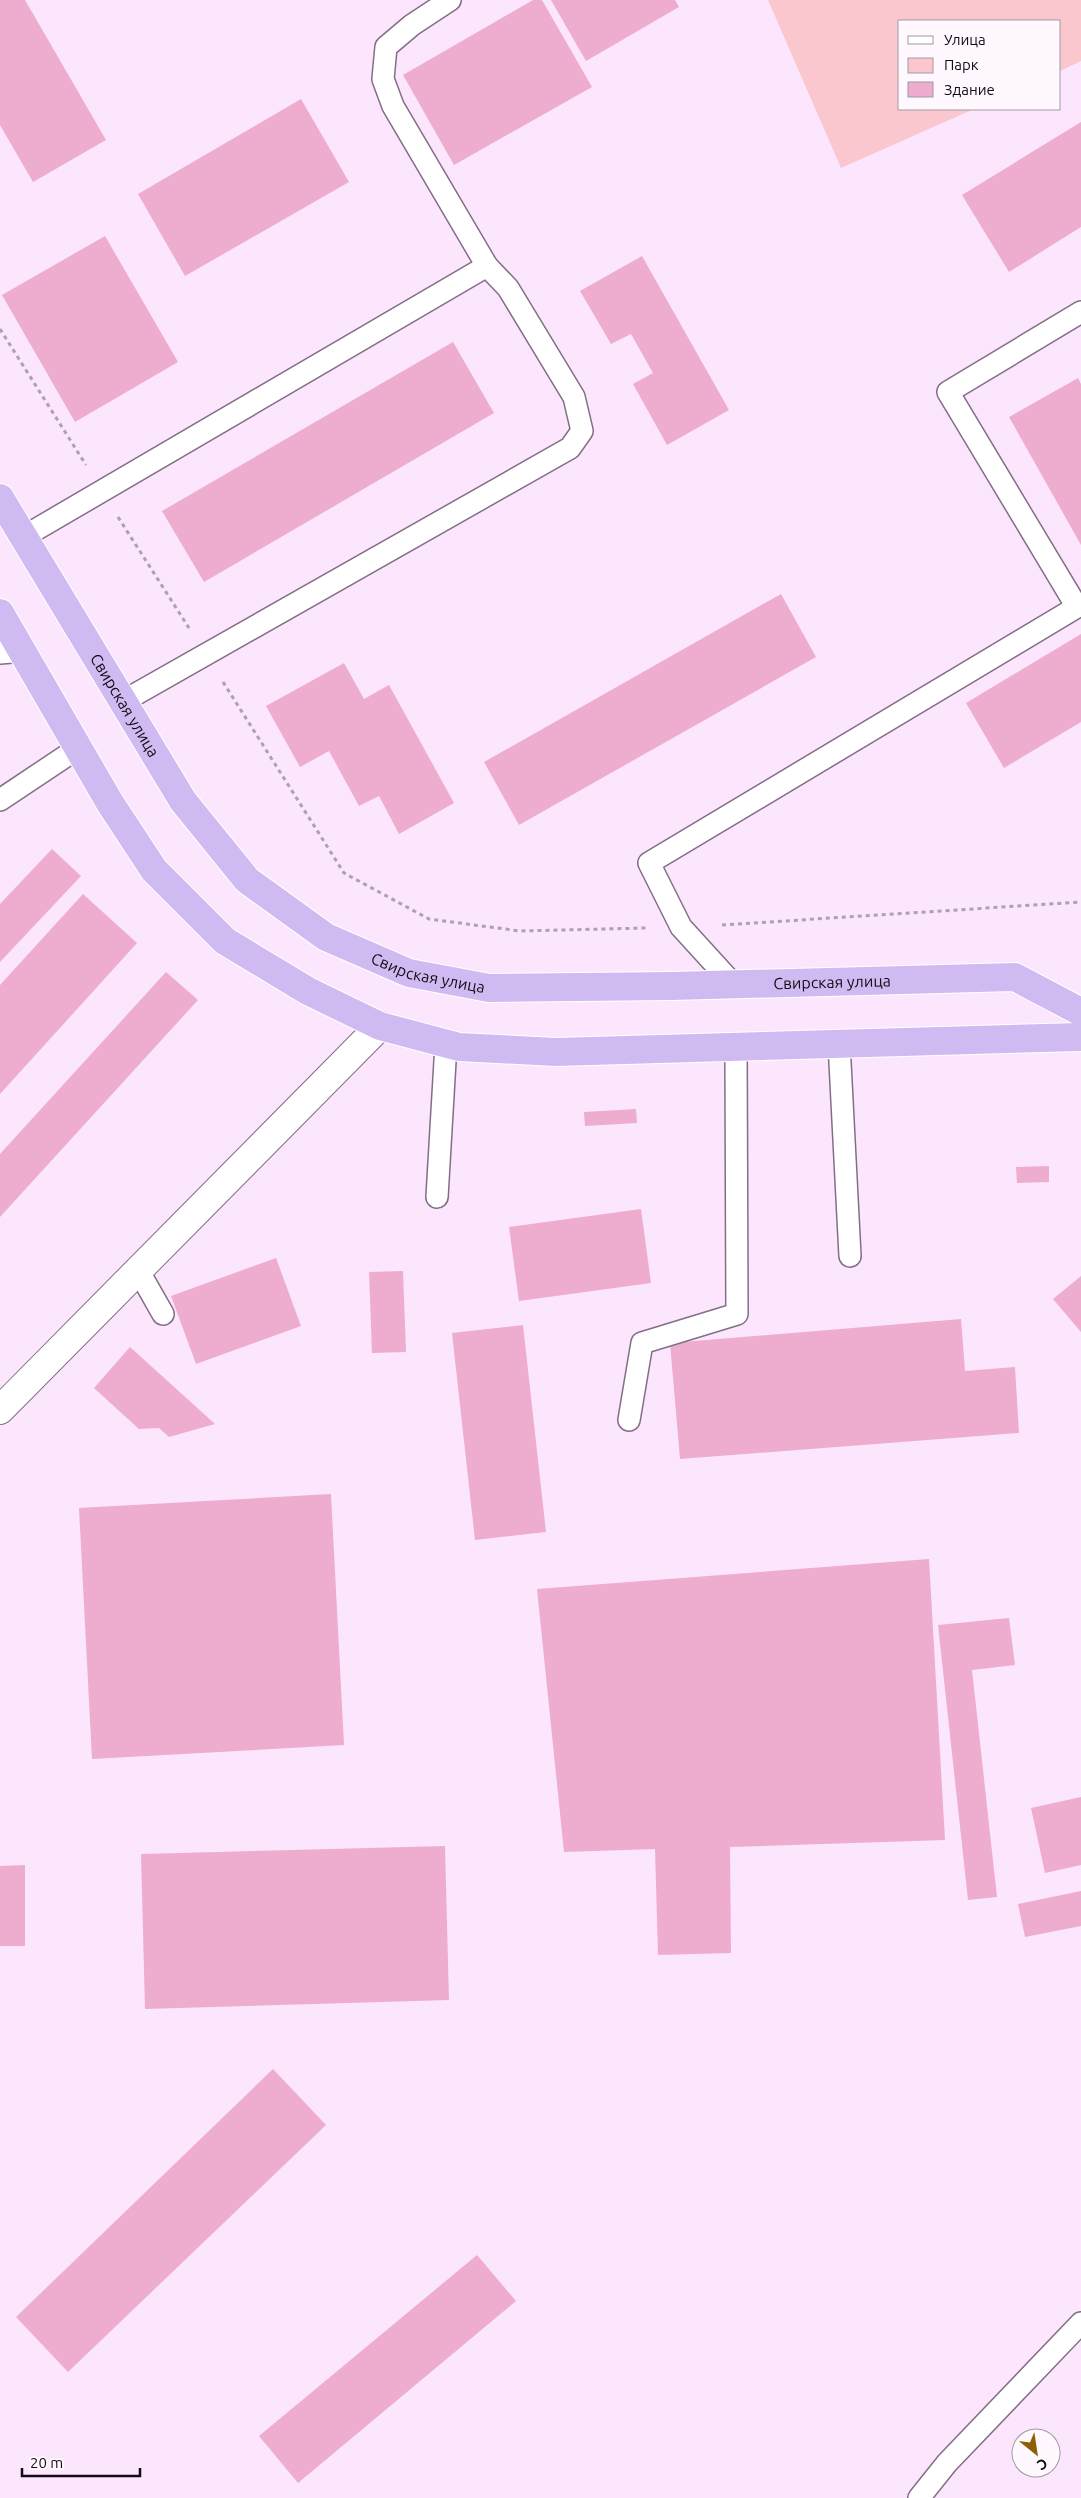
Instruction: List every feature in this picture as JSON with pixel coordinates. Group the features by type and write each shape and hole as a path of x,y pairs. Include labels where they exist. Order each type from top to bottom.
{"highway":[{"name":"Свирская улица","path":"0,498 25,536 122,702 183,801 247,880 326,937 409,973 489,988 1015,977 1081,1012"},
{"path":"0,613 12,652 78,748 110,803 154,870 225,941 308,991 380,1026 459,1047 556,1052 1081,1037"}],"street":[{"path":"0,1410 380,1026"}],"lane":[{"path":"122,702 570,448 582,431 574,397 508,288 487,266 401,122 383,79 386,47 412,25 450,0"},
{"path":"25,536 487,266"},
{"path":"733,984 681,928 649,863 1077,607 948,392 1081,312"},
{"path":"0,800 78,748"},
{"path":"839,1043 850,1256"},
{"path":"437,1197 446,1044"},
{"path":"629,1420 642,1342 737,1314 736,1046"},
{"path":"138,1270 163,1314"},
{"path":"919,2498 947,2463 1081,2323"}],"path":[{"path":"0,329 344,874 430,918 520,931 681,928 1081,902"}],"green space":[{"path":"768,0 1081,0 1081,61 1061,71 1061,20 898,20 898,110 972,110 841,168"}],"building":[{"path":"0,0 25,0 106,140 33,182 0,125"},
{"path":"533,0 542,0 592,87 454,165 403,75"},
{"path":"551,0 675,0 679,7 586,61"},
{"path":"301,99 349,182 185,276 138,194"},
{"path":"1081,122 1081,227 1009,272 962,195"},
{"path":"105,236 178,362 75,422 2,295"},
{"path":"642,256 729,410 667,445 633,384 653,373 631,334 611,344 580,291"},
{"path":"453,342 494,413 204,582 162,511"},
{"path":"1078,378 1081,384 1081,545 1009,417"},
{"path":"781,594 816,657 519,825 484,762"},
{"path":"1081,634 1081,722 1004,768 966,703"},
{"path":"344,663 364,699 389,685 454,803 399,834 379,796 359,806 329,751 300,767 266,706"},
{"path":"52,849 81,876 0,962 0,904"},
{"path":"83,894 137,943 0,1094 0,985"},
{"path":"166,972 198,1000 0,1217 0,1154"},
{"path":"636,1109 637,1123 585,1126 584,1112"},
{"path":"1049,1166 1049,1182 1017,1183 1016,1167"},
{"path":"641,1209 651,1283 519,1301 509,1227"},
{"path":"276,1258 301,1326 196,1364 171,1296"},
{"path":"403,1271 406,1352 372,1353 369,1272"},
{"path":"1081,1276 1081,1332 1053,1299"},
{"path":"961,1319 965,1371 1015,1367 1019,1433 680,1459 670,1343"},
{"path":"523,1325 546,1532 475,1540 452,1333"},
{"path":"130,1347 215,1424 169,1437 159,1428 139,1429 94,1388"},
{"path":"331,1494 344,1745 92,1759 79,1508"},
{"path":"929,1559 945,1840 730,1847 731,1953 658,1955 655,1849 564,1852 537,1589"},
{"path":"1009,1618 1015,1665 972,1670 997,1897 968,1900 938,1625"},
{"path":"1081,1797 1081,1865 1045,1873 1031,1808"},
{"path":"445,1846 449,2000 145,2009 141,1854"},
{"path":"25,1865 25,1946 0,1946 0,1866"},
{"path":"1081,1891 1081,1926 1025,1937 1018,1904"},
{"path":"273,2069 326,2125 68,2372 16,2317"},
{"path":"477,2255 516,2301 298,2483 259,2436"}]}
